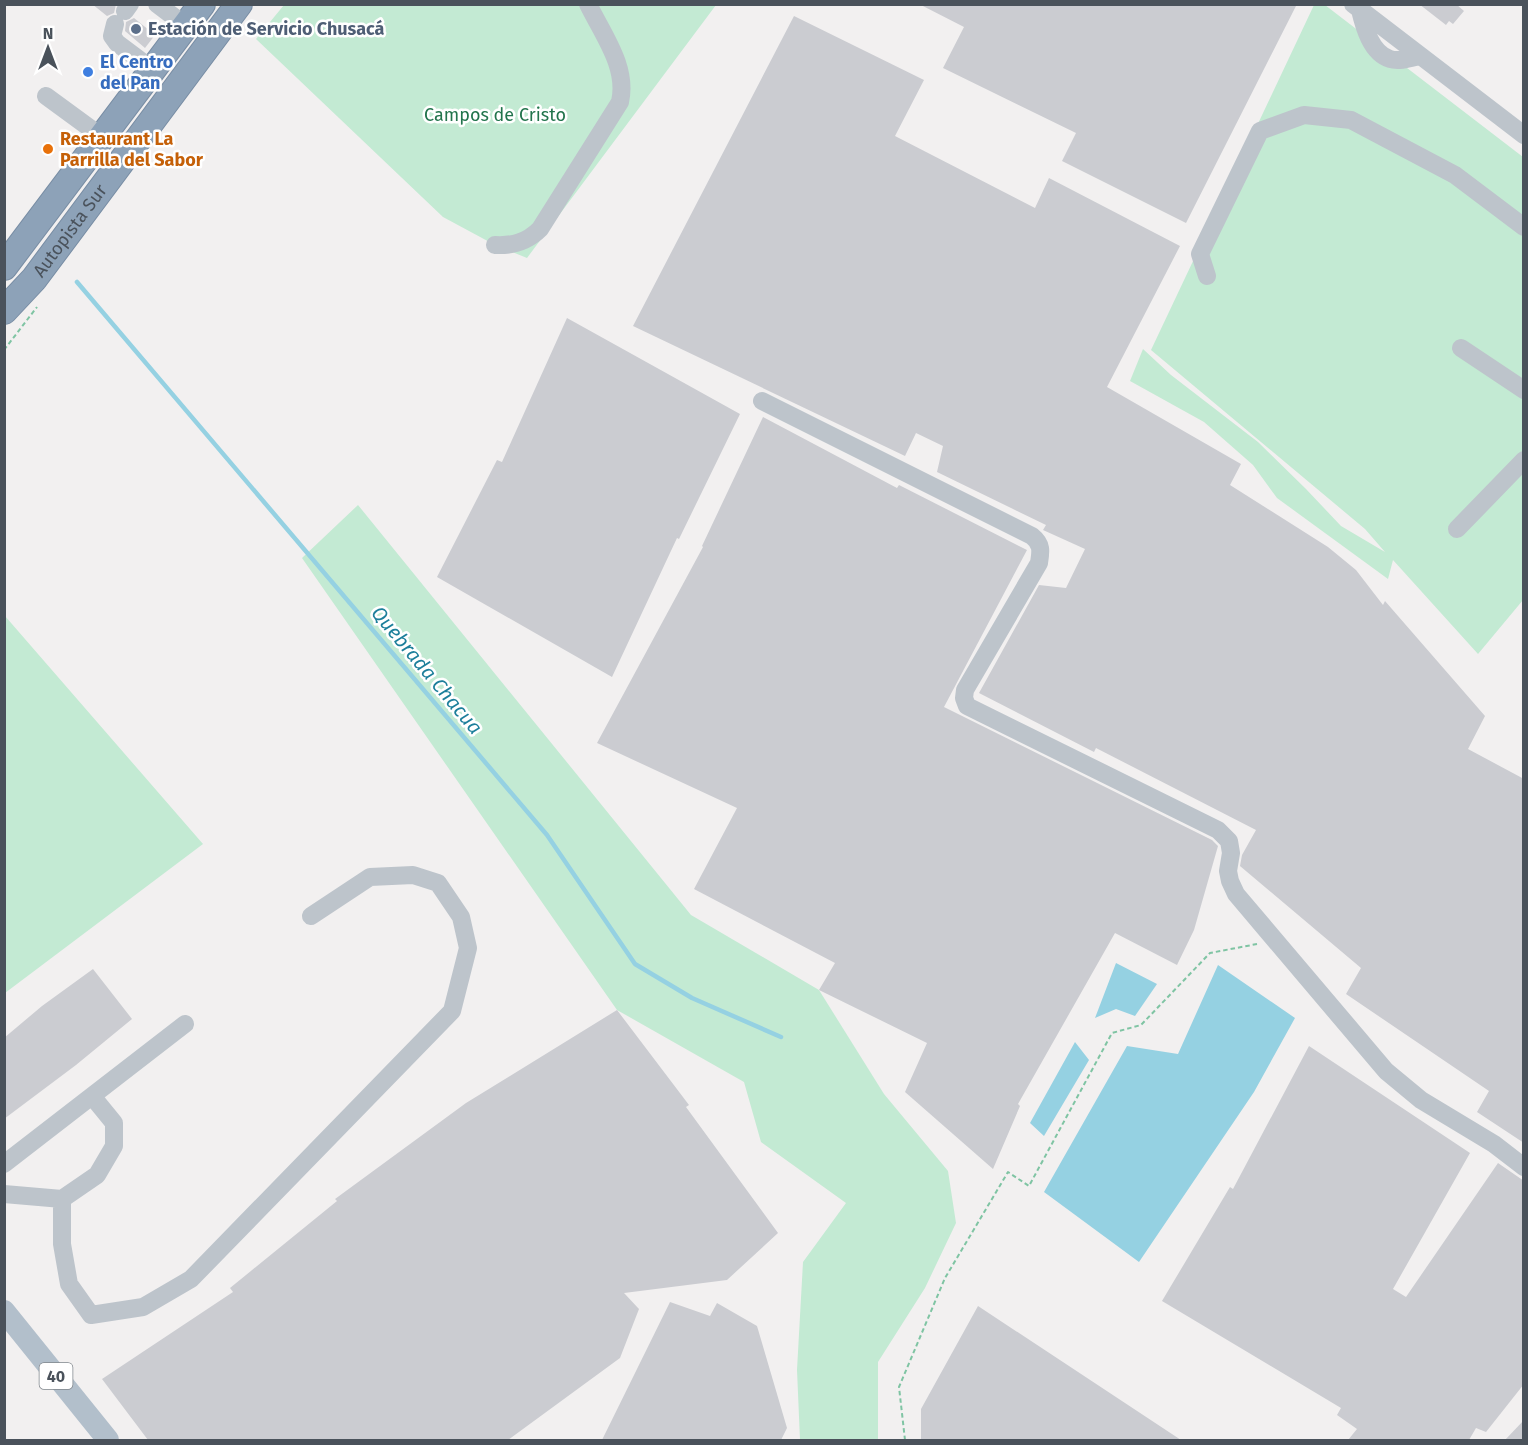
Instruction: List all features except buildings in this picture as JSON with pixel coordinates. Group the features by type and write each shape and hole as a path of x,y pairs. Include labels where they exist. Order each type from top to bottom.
{"highway":[{"name":"Autopista Sur","path":"4,267 202,4"},
{"name":"Autopista Sur","path":"4,311 34,279 239,4"},
{"path":"4,320 34,279"}],"main road":[{"name":"40","path":"4,1311 108,1440"}],"street":[{"path":"157,4 186,26"},
{"path":"495,244 505,245 524,241 540,229 620,102 622,85 618,65 588,4"},
{"path":"1357,7 1524,135"},
{"path":"123,13 112,36 117,43 153,70"},
{"path":"46,96 102,137"},
{"path":"1207,276 1200,254 1260,131 1304,116 1351,120 1455,175 1524,226"},
{"path":"1461,348 1524,390"},
{"path":"762,401 1040,542 1039,563 965,690 964,698 967,706 1218,830 1229,841 1231,853 1228,871 1236,894 1386,1071 1420,1100 1494,1144 1524,1167"},
{"path":"1457,529 1524,460"},
{"path":"62,1199 62,1244 69,1284 91,1315 143,1307 191,1279 452,1011 468,948 461,917 438,883 413,875 370,877 311,916"},
{"path":"4,1164 184,1024"},
{"path":"4,1194 62,1199 97,1175 114,1146 114,1123 92,1096"}],"path":[{"path":"905,1440 899,1387 945,1278 1008,1172 1029,1186 1112,1033 1141,1025 1210,953 1277,940"}],"green space":[{"name":"Campos de Cristo","path":"284,5 716,5 527,258 495,245 443,217 256,39"},
{"path":"1314,5 1325,5 1523,157 1523,600 1478,654 1393,560 1388,579 1277,498 1253,465 1204,422 1130,381 1143,349 1171,375 1258,442 1341,526 1385,552 1365,529 1151,350"},
{"path":"358,505 691,915 819,990 884,1094 948,1171 956,1223 925,1288 878,1362 878,1440 800,1440 797,1370 803,1262 846,1203 761,1142 744,1082 617,1010 302,558"},
{"path":"5,616 203,844 4,993"}],"water":[{"path":"1116,963 1157,984 1135,1016 1116,1009 1095,1018"},
{"path":"1218,965 1295,1018 1254,1092 1139,1262 1044,1192 1127,1046 1178,1054"},
{"path":"1075,1042 1089,1060 1044,1136 1030,1123"}],"waterway":[{"name":"Quebrada Chacua","path":"77,282 547,835 635,964 692,998 781,1037"}],"place":[{"name":"Estación de Servicio Chusacá","path":"136,29"},
{"name":"El Centro del Pan","path":"88,72"},
{"name":"Restaurant La Parrilla del Sabor","path":"48,149"}]}
